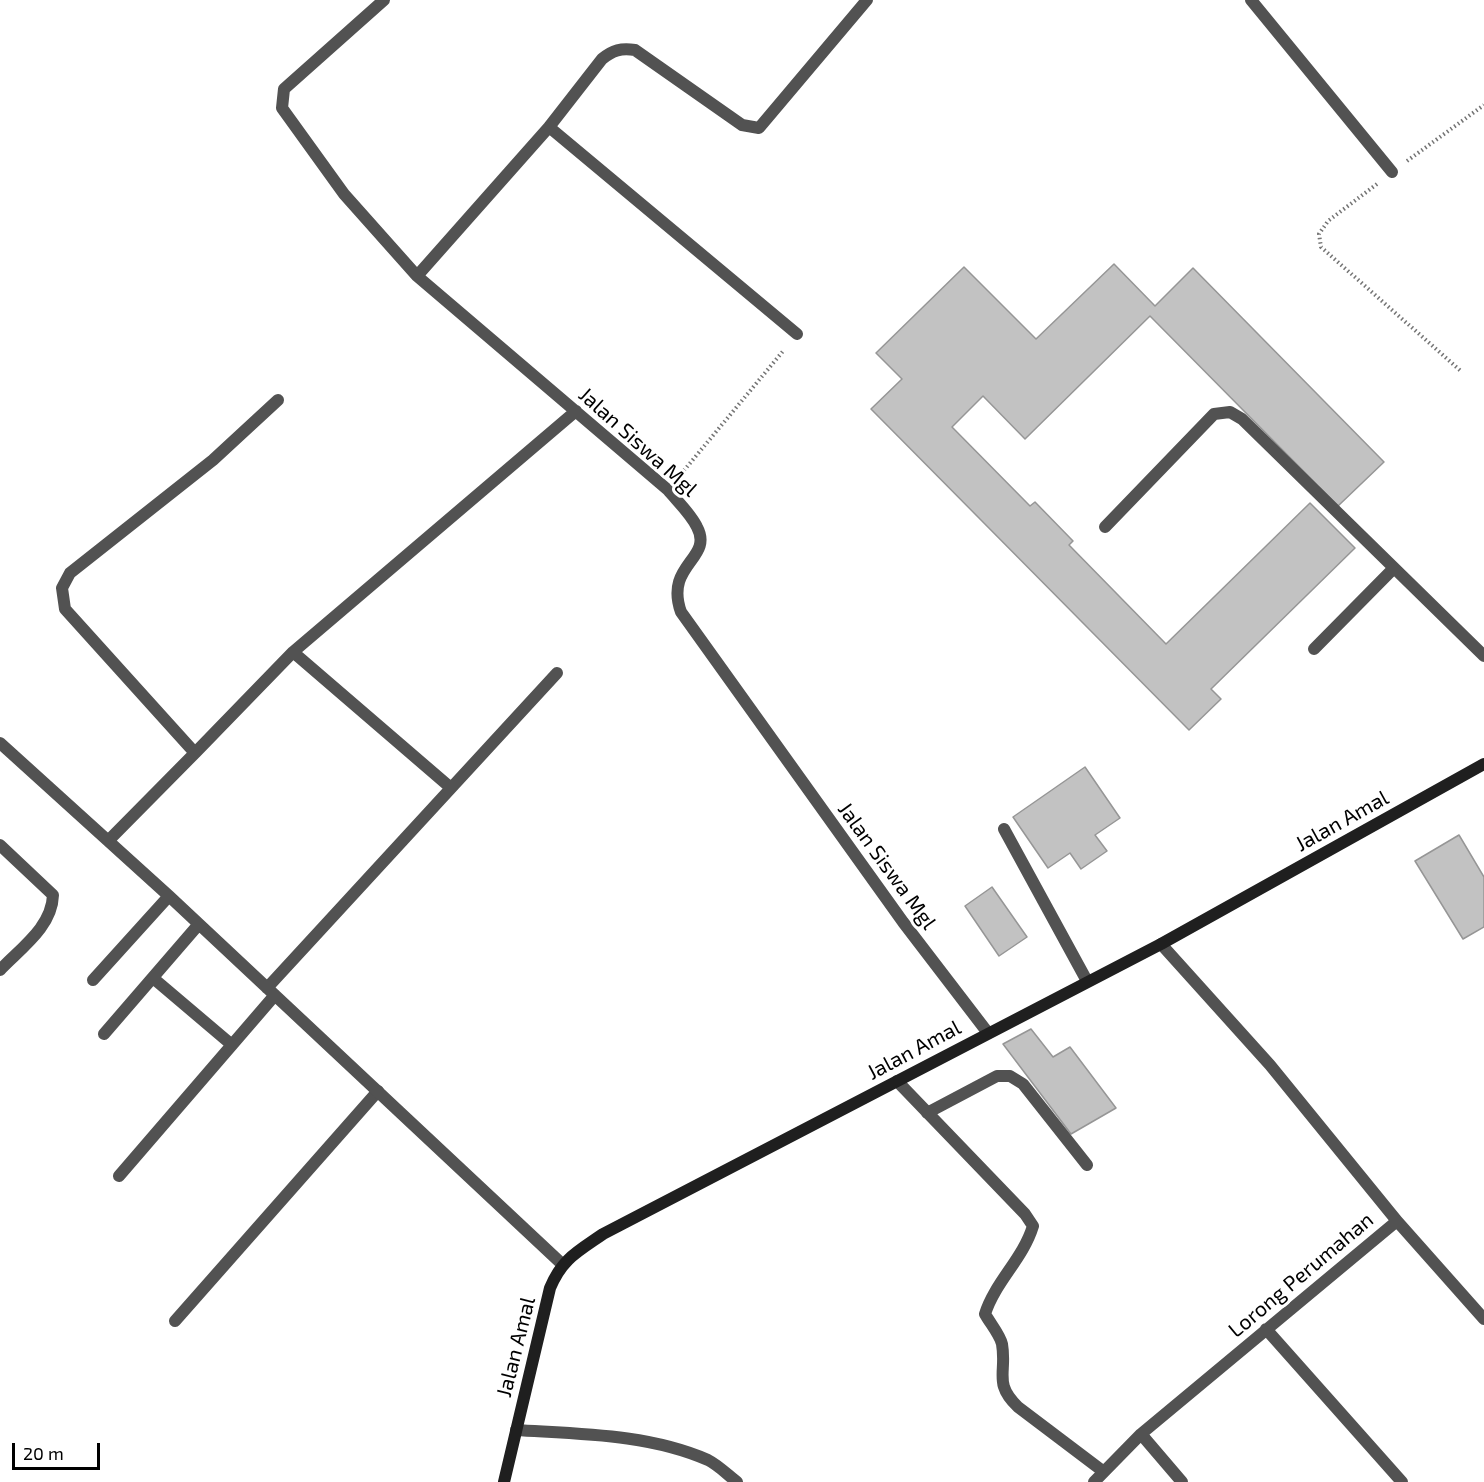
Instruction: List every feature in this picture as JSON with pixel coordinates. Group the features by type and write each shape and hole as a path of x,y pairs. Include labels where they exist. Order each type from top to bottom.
{"street":[{"name":"Jalan Siswa Mgl","path":"384,0 284,88 282,108 344,194 417,276 668,490 697,526 702,539 699,550 676,585 676,596 681,612 896,913 988,1033"},
{"path":"417,276 549,128 602,59 610,52 623,49 635,50 742,125 759,128 867,0"},
{"path":"1251,0 1392,172"},
{"path":"549,128 797,334"},
{"path":"195,753 65,609 62,588 70,573 213,460 278,400"},
{"path":"109,840 293,652 576,411"},
{"path":"1105,527 1214,414 1230,412 1242,419 1484,656"},
{"path":"1314,649 1394,568"},
{"path":"293,652 451,788"},
{"path":"119,1176 232,1045 271,992 451,788 557,674"},
{"path":"0,742 109,840 562,1264"},
{"name":"Jalan Amal","path":"504,1482 550,1288 562,1264 603,1234 1161,944 1484,764"},
{"path":"1004,829 1087,981"},
{"path":"0,845 53,895 53,908 48,920 0,970"},
{"path":"93,980 169,896"},
{"path":"104,1034 199,924"},
{"name":"Lorong Perumahan","path":"1094,1482 1142,1434 1397,1221 1270,1065 1161,944"},
{"path":"153,978 232,1045"},
{"path":"927,1113 997,1076 1010,1076 1023,1084 1087,1165"},
{"path":"897,1081 1025,1214 1033,1226 1029,1240 990,1298 985,1314 1001,1342 1001,1380 1006,1395 1104,1472"},
{"path":"175,1321 378,1091"},
{"path":"1397,1221 1484,1319"},
{"path":"1266,1329 1402,1482"},
{"path":"516,1430 614,1437 673,1448 710,1461 737,1482"},
{"path":"1142,1434 1182,1482"}],"path":[{"path":"1461,372 1322,247 1319,234 1328,221 1484,105"},
{"path":"668,490 797,334"}],"building":[{"path":"1114,264 1155,306 1193,268 1384,462 1338,506 1150,316 1025,439 983,396 952,427 1030,506 1035,502 1073,541 1069,545 1166,644 1310,503 1355,548 1211,689 1221,699 1189,730 871,409 902,379 876,353 964,267 1036,339"},
{"path":"1085,767 1120,818 1095,835 1107,851 1081,869 1070,853 1048,868 1013,817"},
{"path":"1459,835 1484,877 1484,927 1463,939 1415,861"},
{"path":"992,887 1027,937 999,956 965,906"},
{"path":"1031,1029 1053,1057 1070,1047 1116,1108 1071,1134 1003,1044"}]}
